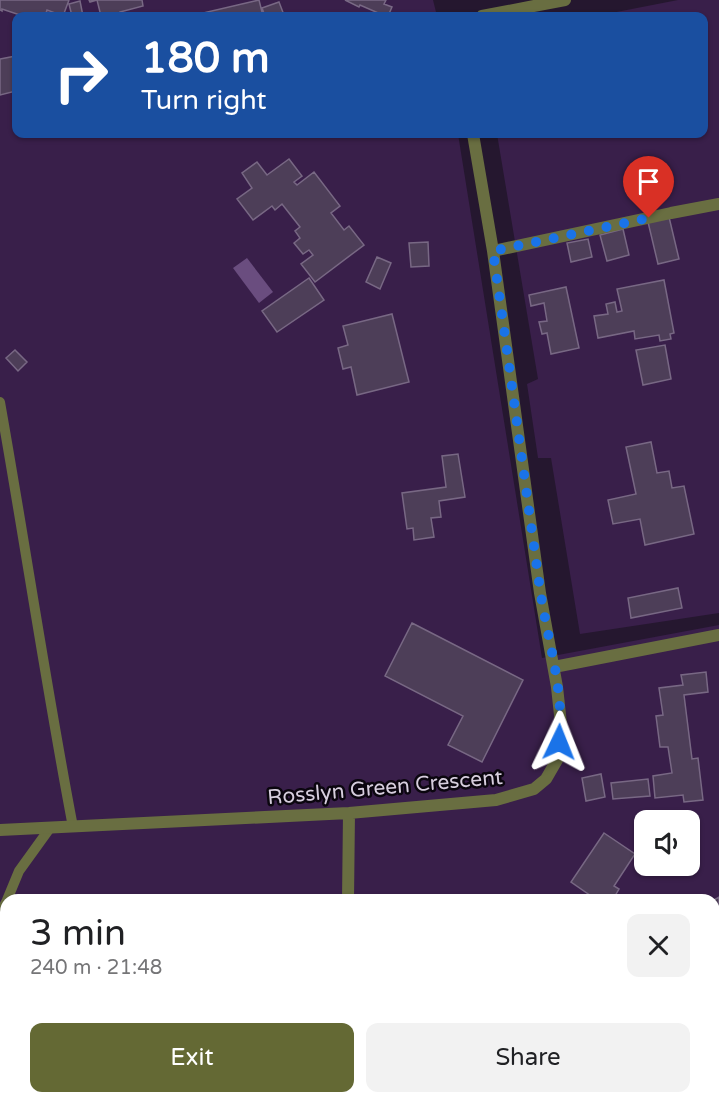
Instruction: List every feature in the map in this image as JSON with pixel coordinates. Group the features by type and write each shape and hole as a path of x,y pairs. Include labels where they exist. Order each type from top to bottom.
{"street":[{"path":"503,12 565,0"},
{"name":"Rosslyn Green Crescent","path":"0,830 348,813 496,800 534,789 546,779 556,760 561,724 554,666 540,593 493,251 474,138"},
{"path":"493,251 719,204"},
{"path":"554,666 719,635"},
{"path":"348,813 348,894"}],"lane":[{"path":"0,402 52,718 73,827"},
{"path":"9,894 19,871 50,828"}],"shaded area":[{"path":"0,0 433,0 436,12 12,12 12,138 459,138 542,658 719,625 719,894 0,894"},
{"path":"678,0 719,0 719,613 580,634 551,458 538,458 527,384 538,379 498,138 708,138 708,12 616,12"},
{"path":"247,258 273,292 259,303 233,268"}],"building":[{"path":"0,0 69,0 64,12 47,10 46,12 12,12 0,10"},
{"path":"97,0 142,0 143,6 120,12 100,12"},
{"path":"259,0 262,12 207,12"},
{"path":"345,0 386,0 384,4 392,7 390,12 376,12 360,5 359,7"},
{"path":"80,1 82,12 71,12 69,4"},
{"path":"279,2 283,12 264,12 262,8"},
{"path":"12,57 12,92 0,95 0,59"},
{"path":"289,159 302,176 294,182 297,185 314,172 340,206 331,213 344,230 349,226 364,245 315,282 301,264 313,255 309,250 303,254 294,243 300,238 295,231 300,227 282,204 275,210 272,206 253,220 237,199 252,188 242,173 257,162 267,175"},
{"path":"669,217 679,259 658,264 648,222"},
{"path":"623,229 629,255 607,261 600,235"},
{"path":"588,239 592,257 571,262 567,243"},
{"path":"428,242 429,266 411,267 409,243"},
{"path":"377,257 391,263 380,289 366,282"},
{"path":"309,278 324,300 277,332 262,311"},
{"path":"664,280 674,333 670,334 671,339 660,341 659,335 635,339 634,331 598,338 594,316 608,314 606,304 615,302 617,312 622,311 617,289"},
{"path":"566,287 579,348 551,354 547,333 542,334 539,322 547,321 544,303 531,306 529,295"},
{"path":"392,314 409,382 357,395 351,367 343,369 338,348 348,345 343,326"},
{"path":"665,345 671,379 643,385 636,350"},
{"path":"15,350 27,362 18,371 6,358"},
{"path":"651,442 657,473 669,471 672,488 684,486 694,534 645,545 640,519 613,524 608,500 636,494 626,447"},
{"path":"458,454 465,497 439,501 441,517 431,518 434,537 414,540 413,528 407,529 402,493 446,487 442,456"},
{"path":"678,588 682,608 631,618 628,598"},
{"path":"412,623 523,680 482,762 448,745 463,716 385,676"},
{"path":"706,672 708,692 684,695 692,759 698,758 703,800 684,802 683,795 655,798 653,776 672,773 668,747 660,747 656,716 663,715 659,688 683,685 681,675"},
{"path":"601,774 605,797 586,801 582,778"},
{"path":"648,779 650,796 613,799 611,783"},
{"path":"604,833 634,856 614,886 619,889 616,894 588,894 571,882"}],"route":[{"path":"559,742 561,724 554,666 540,593 493,251 649,218"}]}
